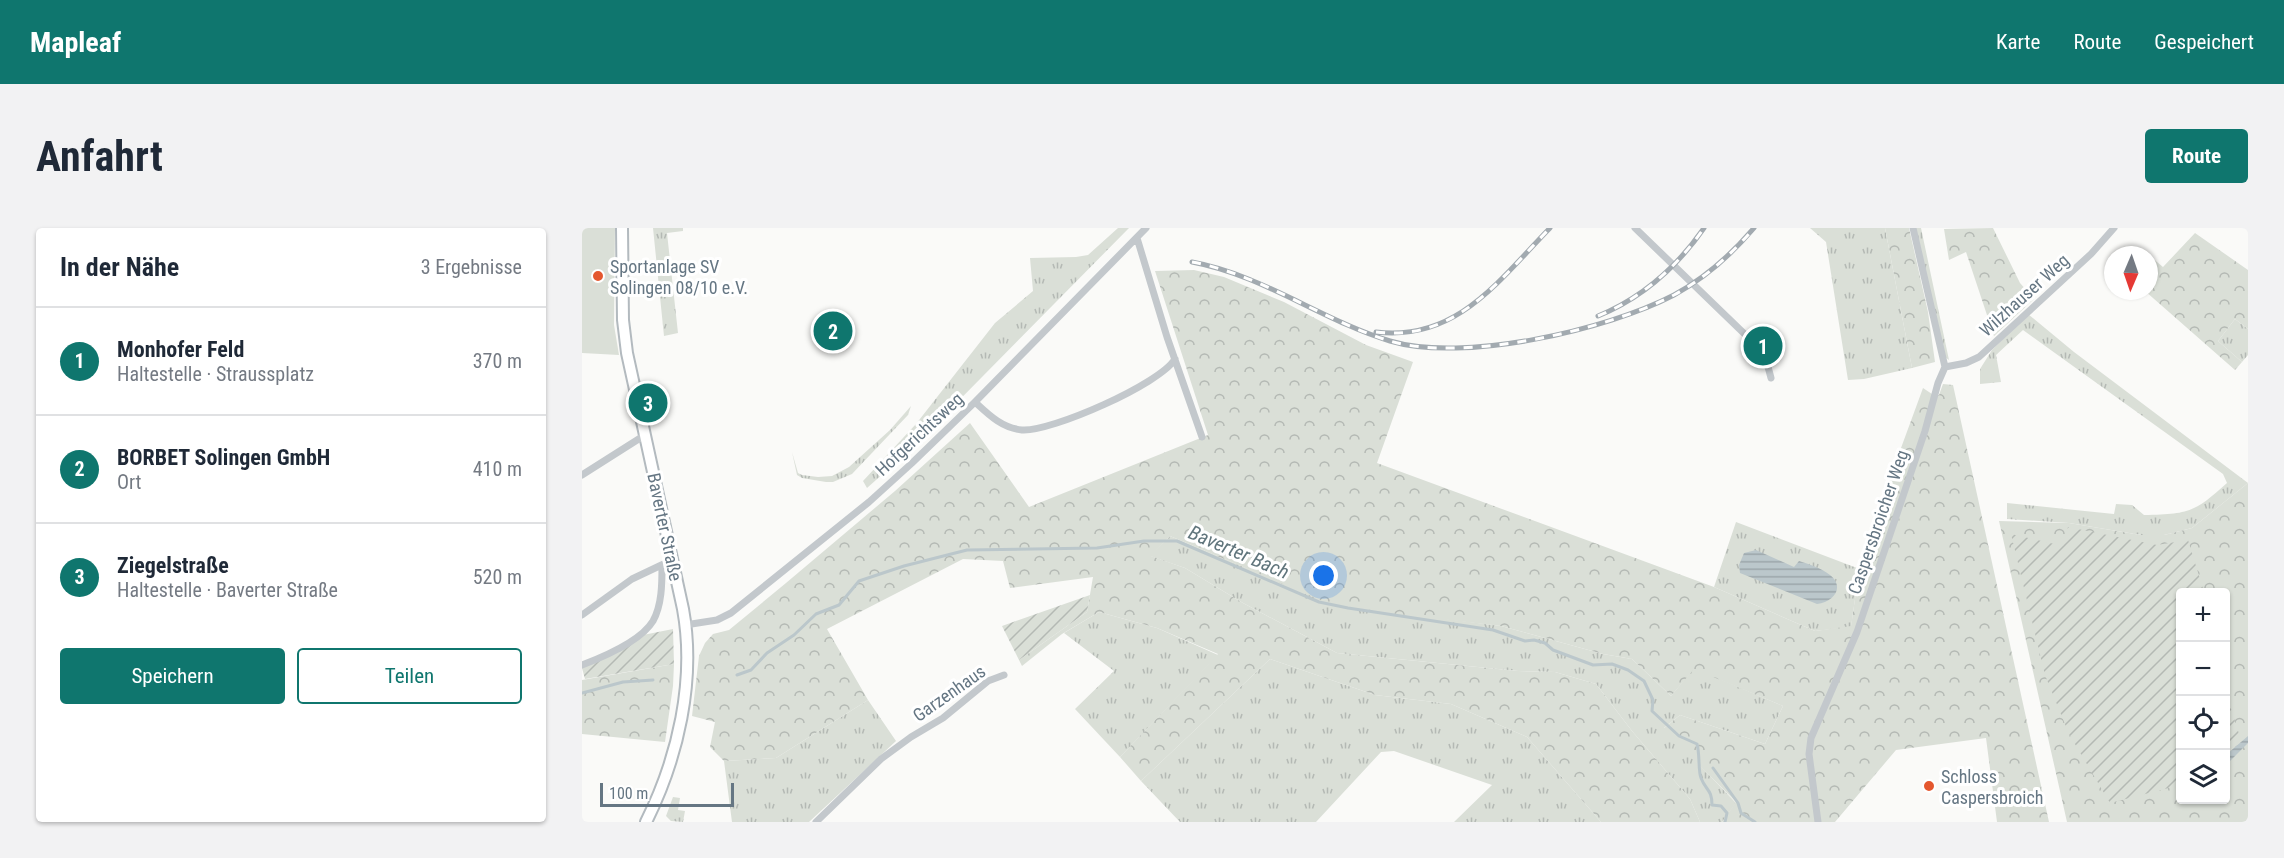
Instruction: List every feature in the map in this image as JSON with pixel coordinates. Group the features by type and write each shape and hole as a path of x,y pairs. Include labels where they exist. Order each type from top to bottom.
{"main road":[{"name":"Baverter Straße","path":"622,228 623,329 685,625 685,686 680,727 668,771 646,822"}],"street":[{"name":"Hofgerichtsweg","path":"685,625 717,620 737,609 869,502 975,402 1146,228"},
{"path":"1635,228 1757,346 1767,363 1771,378"},
{"path":"1913,228 1945,368"},
{"name":"Wilzhauser Weg","path":"1945,368 1979,357 2091,254 2114,228"},
{"path":"1137,238 1202,437"},
{"path":"975,402 1004,425 1021,430 1036,429 1071,418 1114,399 1162,372 1175,359"},
{"name":"Caspersbroicher Weg","path":"1818,822 1809,754 1811,738 1857,632 1925,431 1938,383 1945,368"},
{"path":"582,475 645,435"},
{"path":"582,615 632,579 672,560"},
{"path":"582,664 617,650 650,624 659,601 662,566"},
{"name":"Garzenhaus","path":"816,822 870,768 911,737 943,718 988,681 1004,675"}],"green space":[{"name":"Sportanlage SV Solingen 08/10 e.V.","path":"582,228 615,228 614,325 619,355 582,353"},
{"path":"653,228 683,228 683,231 667,233 678,333 664,336"},
{"path":"1118,228 1129,228 912,448 867,488 863,481 916,424 995,323 1033,291 1030,258 1088,255"},
{"path":"1810,228 1885,228 1912,368 1864,379 1848,380 1826,242"},
{"path":"1885,228 1909,228 1928,312 1935,362 1912,368"},
{"path":"1916,228 1921,228 1949,360 1945,357"},
{"path":"1993,228 2020,283 2034,299 1994,336 1966,252 1949,260 1944,229"},
{"path":"2195,233 2248,270 2248,329 2235,319 2218,341 2242,362 2235,370 2155,300 2158,300 2158,263 2163,267"},
{"path":"1194,270 1224,277 1284,302 1366,345 1413,362 1377,463 1714,587 1815,631 1851,626 1857,568 1923,388 1932,394 1939,395 1943,384 1953,385 2049,822 1997,822 1986,738 1896,750 1835,822 1722,822 1736,802 1663,729 1680,715 1765,744 1783,706 1694,669 1671,696 1632,659 1603,654 1501,626 1337,607 1170,536 1151,556 1185,568 1243,603 1337,653 1518,671 1555,672 1596,684 1632,731 1690,799 1700,822 1601,822 1527,737 1451,704 1375,695 1270,659 1141,781 1120,757 1218,654 1157,628 1099,612 1062,634 1022,666 1019,660 1087,612 1093,577 1010,588 1003,561 963,559 827,629 868,700 776,758 724,761 710,747 715,722 692,716 699,656 705,643 713,634 729,630 786,583 895,491 970,423 1029,507 1208,435 1155,271"},
{"path":"2028,314 2074,352 2248,483 2192,528 2164,535 2141,535 2069,523 2007,519 2007,503 2114,514 2116,504 2132,505 2144,515 2171,514 2198,506 2227,483 2223,474 2023,330 1996,355 2001,382 1980,384 1980,369 1992,350"},
{"path":"2235,319 2248,329 2248,355 2242,362 2218,341"},
{"path":"911,406 908,415 852,474 833,482 802,478 797,475 792,452 798,473 818,477 832,476 849,467 890,430"},
{"path":"2248,483 2248,822 2067,822 1999,521 2069,523 2141,535 2164,535 2192,528"},
{"path":"1736,522 1857,568 1851,627 1815,631 1714,587"},
{"path":"2068,527 2157,545 2188,540 2203,588 2176,588 2176,786 2110,803 2069,734 2045,675 2011,534 2063,546"},
{"path":"1170,536 1251,570 1431,617 1501,626 1603,654 1632,659 1671,696 1694,668 1783,706 1765,744 1680,715 1664,728 1736,803 1722,822 1700,822 1690,799 1632,731 1596,684 1555,672 1518,671 1337,653 1243,603 1185,568 1150,556"},
{"path":"1090,595 1087,612 1019,660 1002,626"},
{"path":"1099,612 1157,628 1218,655 1120,757 1075,709 1114,671 1064,633"},
{"path":"673,629 674,664 585,679 582,668 643,635"},
{"path":"1270,659 1375,695 1451,704 1527,737 1601,822 1454,822 1492,785 1394,751 1381,752 1316,822 1180,822 1141,781"},
{"path":"674,664 665,742 582,734 582,680"},
{"path":"868,700 896,741 809,822 732,822 724,761 776,758"},
{"path":"2230,706 2240,737 2230,750"},
{"path":"673,797 680,798 678,810 685,811 683,822 671,821 666,816"}],"shaded area":[{"path":"1756,550 1794,567 1799,561 1823,570 1837,584 1836,593 1823,603 1817,604 1740,573 1739,565 1744,553"},
{"path":"2248,736 2248,743 2230,761 2230,751"}],"waterway":[{"name":"Baverter Bach","path":"737,675 751,670 767,653 794,635 816,614 839,605 859,581 904,566 967,550 1097,548 1144,541 1177,541 1319,602 1493,630 1525,641 1534,640 1545,643 1553,650 1593,665 1612,664 1628,670 1644,681 1653,700 1652,711 1679,736 1697,744 1701,778 1710,793 1712,805 1721,806 1727,813 1725,822"},
{"name":"Baverter Bach","path":"582,693 623,682 653,680"},
{"path":"1713,768 1738,803 1741,813 1755,822"}],"railway":[{"path":"1376,332 1405,332 1430,327 1453,317 1475,303 1494,286 1550,228"},
{"path":"1598,316 1644,291 1682,256 1704,228"},
{"path":"1192,262 1243,277 1340,322 1390,341 1420,347 1456,348 1494,345 1574,331 1646,308 1674,295 1707,273 1727,257 1754,228"}],"place":[{"name":"Sportanlage SV Solingen 08/10 e.V.","path":"598,276"},
{"name":"BORBET Solingen GmbH","path":"833,331"},
{"name":"Monhofer Feld","path":"1763,346"},
{"name":"Ziegelstraße","path":"648,403"},
{"name":"Schloss Caspersbroich","path":"1929,786"}]}
